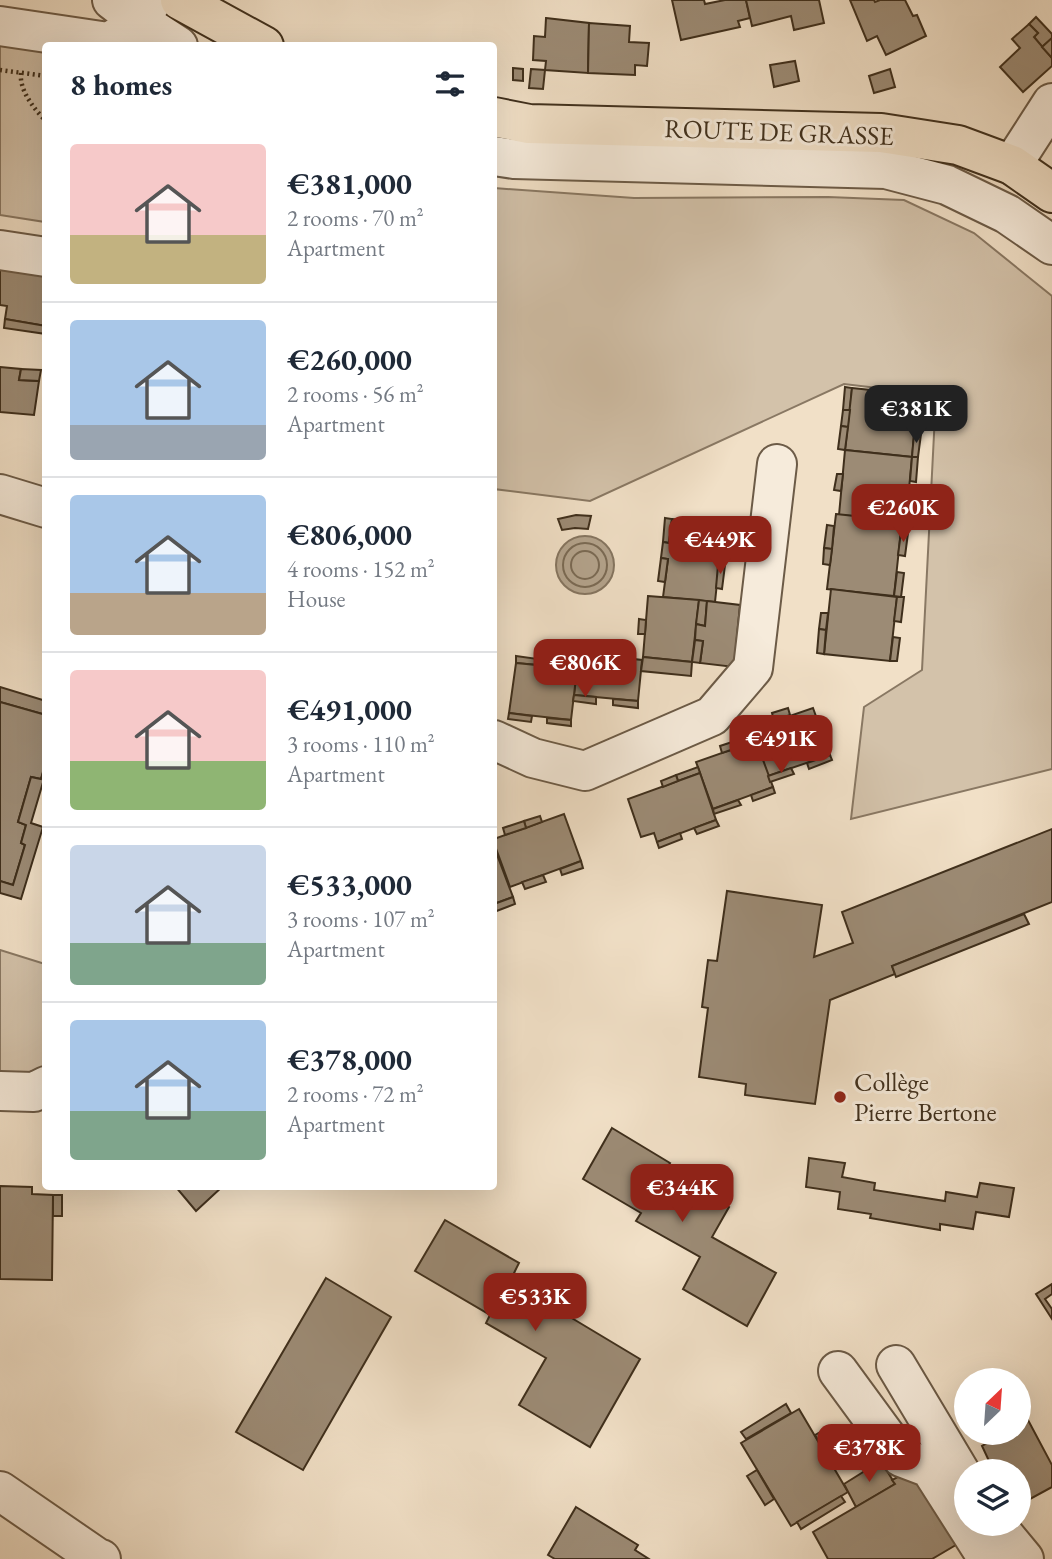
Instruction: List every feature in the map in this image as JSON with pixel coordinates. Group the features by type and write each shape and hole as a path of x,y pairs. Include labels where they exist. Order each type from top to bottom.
{"main road":[{"path":"180,0 257,42"},
{"name":"ROUTE DE GRASSE","path":"497,118 528,124 881,133 958,145 1012,165 1050,188"}],"street":[{"path":"17,0 55,35"},
{"path":"0,26 108,42 119,37 134,7 173,42"},
{"path":"1012,165 1052,103"},
{"path":"497,156 887,169 947,185 1007,214 1052,245"},
{"path":"0,250 42,256"},
{"path":"497,741 533,758 584,771 712,716 753,668 777,464"},
{"path":"0,494 42,507"},
{"path":"0,1091 34,1092 42,1088"},
{"path":"896,1365 954,1462"},
{"path":"838,1371 901,1457 930,1468 988,1559"},
{"path":"0,1491 101,1559"},
{"path":"1005,1536 1024,1559"}],"path":[{"path":"0,70 42,76"},
{"path":"21,73 20,82 42,117"}],"shaded area":[{"path":"0,34 42,45 42,222 0,215"},
{"path":"497,188 634,198 828,197 904,200 974,233 1052,296 1052,769 851,819 864,707 922,670 936,395 844,384 590,501 497,489"},
{"path":"0,950 42,963 42,1073 0,1079"}],"water":[{"path":"579,536 591,536 606,544 614,559 614,571 606,586 591,594 579,594 564,586 556,571 556,559 564,544"}],"building":[{"path":"672,0 704,0 705,4 746,0 750,18 738,21 740,27 681,40"},
{"path":"746,0 819,0 824,23 794,30 791,16 752,26"},
{"path":"850,0 905,0 913,16 917,15 926,36 886,55 877,36 867,41"},
{"path":"1036,17 1052,34 1052,38 1042,47 1034,37 1038,33 1029,24"},
{"path":"546,18 589,23 588,73 545,70 546,61 533,60 534,36 545,37"},
{"path":"589,23 630,26 629,42 649,43 647,66 635,65 635,75 588,73"},
{"path":"1029,24 1038,33 1034,37 1052,58 1052,66 1023,92 1000,67 1020,48 1012,39"},
{"path":"1052,38 1052,58 1042,47"},
{"path":"795,61 799,81 774,87 770,65"},
{"path":"513,68 523,69 523,81 513,80"},
{"path":"531,69 545,70 543,89 529,88"},
{"path":"890,69 895,87 874,93 869,76"},
{"path":"0,261 42,275 42,325 5,319 7,306 0,305"},
{"path":"5,319 42,325 42,333 4,328"},
{"path":"0,367 21,369 19,380 39,381 34,415 0,412"},
{"path":"21,369 41,370 39,381 19,380"},
{"path":"845,387 852,388 850,410 843,410"},
{"path":"852,388 918,395 912,457 845,450"},
{"path":"843,410 850,410 848,427 841,426"},
{"path":"841,426 848,427 845,450 838,449"},
{"path":"914,433 921,434 918,457 912,457"},
{"path":"845,450 912,457 906,521 839,515"},
{"path":"912,457 918,457 916,482 910,481"},
{"path":"837,474 843,474 841,491 834,490"},
{"path":"908,497 914,498 912,521 906,521"},
{"path":"836,514 902,521 894,596 827,589"},
{"path":"576,515 591,516 588,529 562,530 558,519"},
{"path":"665,518 672,519 669,543 663,542"},
{"path":"672,519 723,525 715,602 663,597 668,559 661,558 663,542 669,543"},
{"path":"827,525 834,526 832,549 824,548"},
{"path":"901,532 908,533 905,556 898,555"},
{"path":"824,548 832,549 830,565 823,564"},
{"path":"661,558 668,559 665,582 658,581"},
{"path":"718,565 725,565 722,589 716,588"},
{"path":"897,572 904,573 901,597 894,596"},
{"path":"831,589 897,597 890,661 824,654"},
{"path":"648,596 699,600 692,662 643,657"},
{"path":"897,597 904,597 901,622 894,621"},
{"path":"699,600 707,601 705,626 696,624"},
{"path":"707,601 740,605 734,667 700,663 703,641 695,640 696,624 705,626"},
{"path":"821,613 828,613 826,630 819,629"},
{"path":"639,619 646,620 645,634 638,634"},
{"path":"819,629 826,630 824,654 817,653"},
{"path":"893,637 900,638 897,661 890,661"},
{"path":"695,640 703,641 700,663 692,662"},
{"path":"579,647 602,649 601,656 579,653"},
{"path":"602,649 619,651 618,658 601,656"},
{"path":"579,653 642,660 638,701 574,695"},
{"path":"516,656 538,659 538,665 516,663"},
{"path":"643,657 692,662 691,676 641,671"},
{"path":"538,659 554,661 553,667 538,665"},
{"path":"516,663 577,669 571,720 509,713"},
{"path":"0,687 42,700 42,714 0,702"},
{"path":"574,695 596,697 596,704 573,701"},
{"path":"613,699 638,701 638,708 613,705"},
{"path":"0,702 42,714 42,776 41,779 31,777 18,822 26,825 21,843 25,845 13,885 0,881"},
{"path":"788,708 790,715 774,721 772,713"},
{"path":"813,708 830,755 768,776 752,729"},
{"path":"509,713 532,716 531,722 508,719"},
{"path":"547,718 571,720 571,726 547,723"},
{"path":"754,736 756,741 734,749 732,742"},
{"path":"756,741 773,787 713,809 696,762"},
{"path":"732,742 734,749 722,753 720,746"},
{"path":"830,755 832,760 809,769 807,763"},
{"path":"698,767 700,773 678,781 676,775"},
{"path":"791,768 794,774 770,782 768,776"},
{"path":"700,773 716,820 657,842 654,833 641,837 628,799"},
{"path":"42,775 42,786 31,823 42,827 42,830 21,899 0,893 0,881 13,885 25,845 21,843 26,825 18,822 31,777 41,779"},
{"path":"676,775 678,781 663,787 661,781"},
{"path":"773,787 775,793 753,801 751,795"},
{"path":"738,800 741,805 714,814 713,809"},
{"path":"564,814 581,861 510,887 497,851 497,838"},
{"path":"540,816 542,822 526,828 524,821"},
{"path":"716,820 719,826 697,834 694,828"},
{"path":"524,821 526,828 505,835 503,828"},
{"path":"1052,829 1052,902 892,966 895,974 830,1000 815,1104 745,1095 746,1084 699,1077 708,1008 702,1007 708,960 717,961 727,891 822,905 814,957 853,943 842,912"},
{"path":"680,833 682,839 659,848 657,842"},
{"path":"497,855 513,897 497,903"},
{"path":"581,861 583,868 562,875 560,869"},
{"path":"543,875 546,882 525,889 522,882"},
{"path":"513,897 515,904 497,911 497,903"},
{"path":"1024,914 1029,924 896,977 892,966"},
{"path":"612,1128 670,1163 666,1170 729,1207 712,1237 776,1273 747,1326 683,1289 700,1257 636,1221 641,1213 583,1179"},
{"path":"809,1158 845,1163 842,1177 875,1183 874,1190 945,1201 946,1192 977,1197 980,1183 1014,1188 1009,1217 976,1212 973,1229 940,1224 940,1230 870,1218 871,1214 838,1209 840,1192 806,1187"},
{"path":"0,1186 32,1187 32,1194 53,1195 52,1280 0,1279"},
{"path":"178,1190 219,1190 196,1211"},
{"path":"53,1195 62,1195 62,1216 53,1216"},
{"path":"445,1220 519,1263 514,1273 575,1309 570,1317 640,1359 590,1447 519,1405 546,1358 486,1323 490,1315 415,1271"},
{"path":"326,1278 391,1317 303,1470 236,1432"},
{"path":"1052,1284 1052,1294 1045,1299 1052,1309 1052,1319 1036,1294"},
{"path":"786,1404 791,1413 746,1439 741,1432"},
{"path":"799,1409 848,1492 791,1526 741,1443"},
{"path":"1031,1426 1052,1465 1052,1487 1031,1499 1031,1459 988,1459 982,1446 1031,1446"},
{"path":"822,1431 840,1459 832,1464 815,1435"},
{"path":"881,1461 895,1484 856,1507 844,1484"},
{"path":"918,1466 954,1530 954,1536 958,1536 961,1542 932,1559 828,1559 813,1532 895,1484 892,1480"},
{"path":"757,1470 774,1499 765,1505 747,1476"},
{"path":"841,1496 845,1502 801,1529 797,1522"},
{"path":"576,1507 638,1545 635,1550 649,1559 555,1559 548,1555"}],"place":[{"name":"Collège Pierre Bertone","path":"840,1097"}]}
